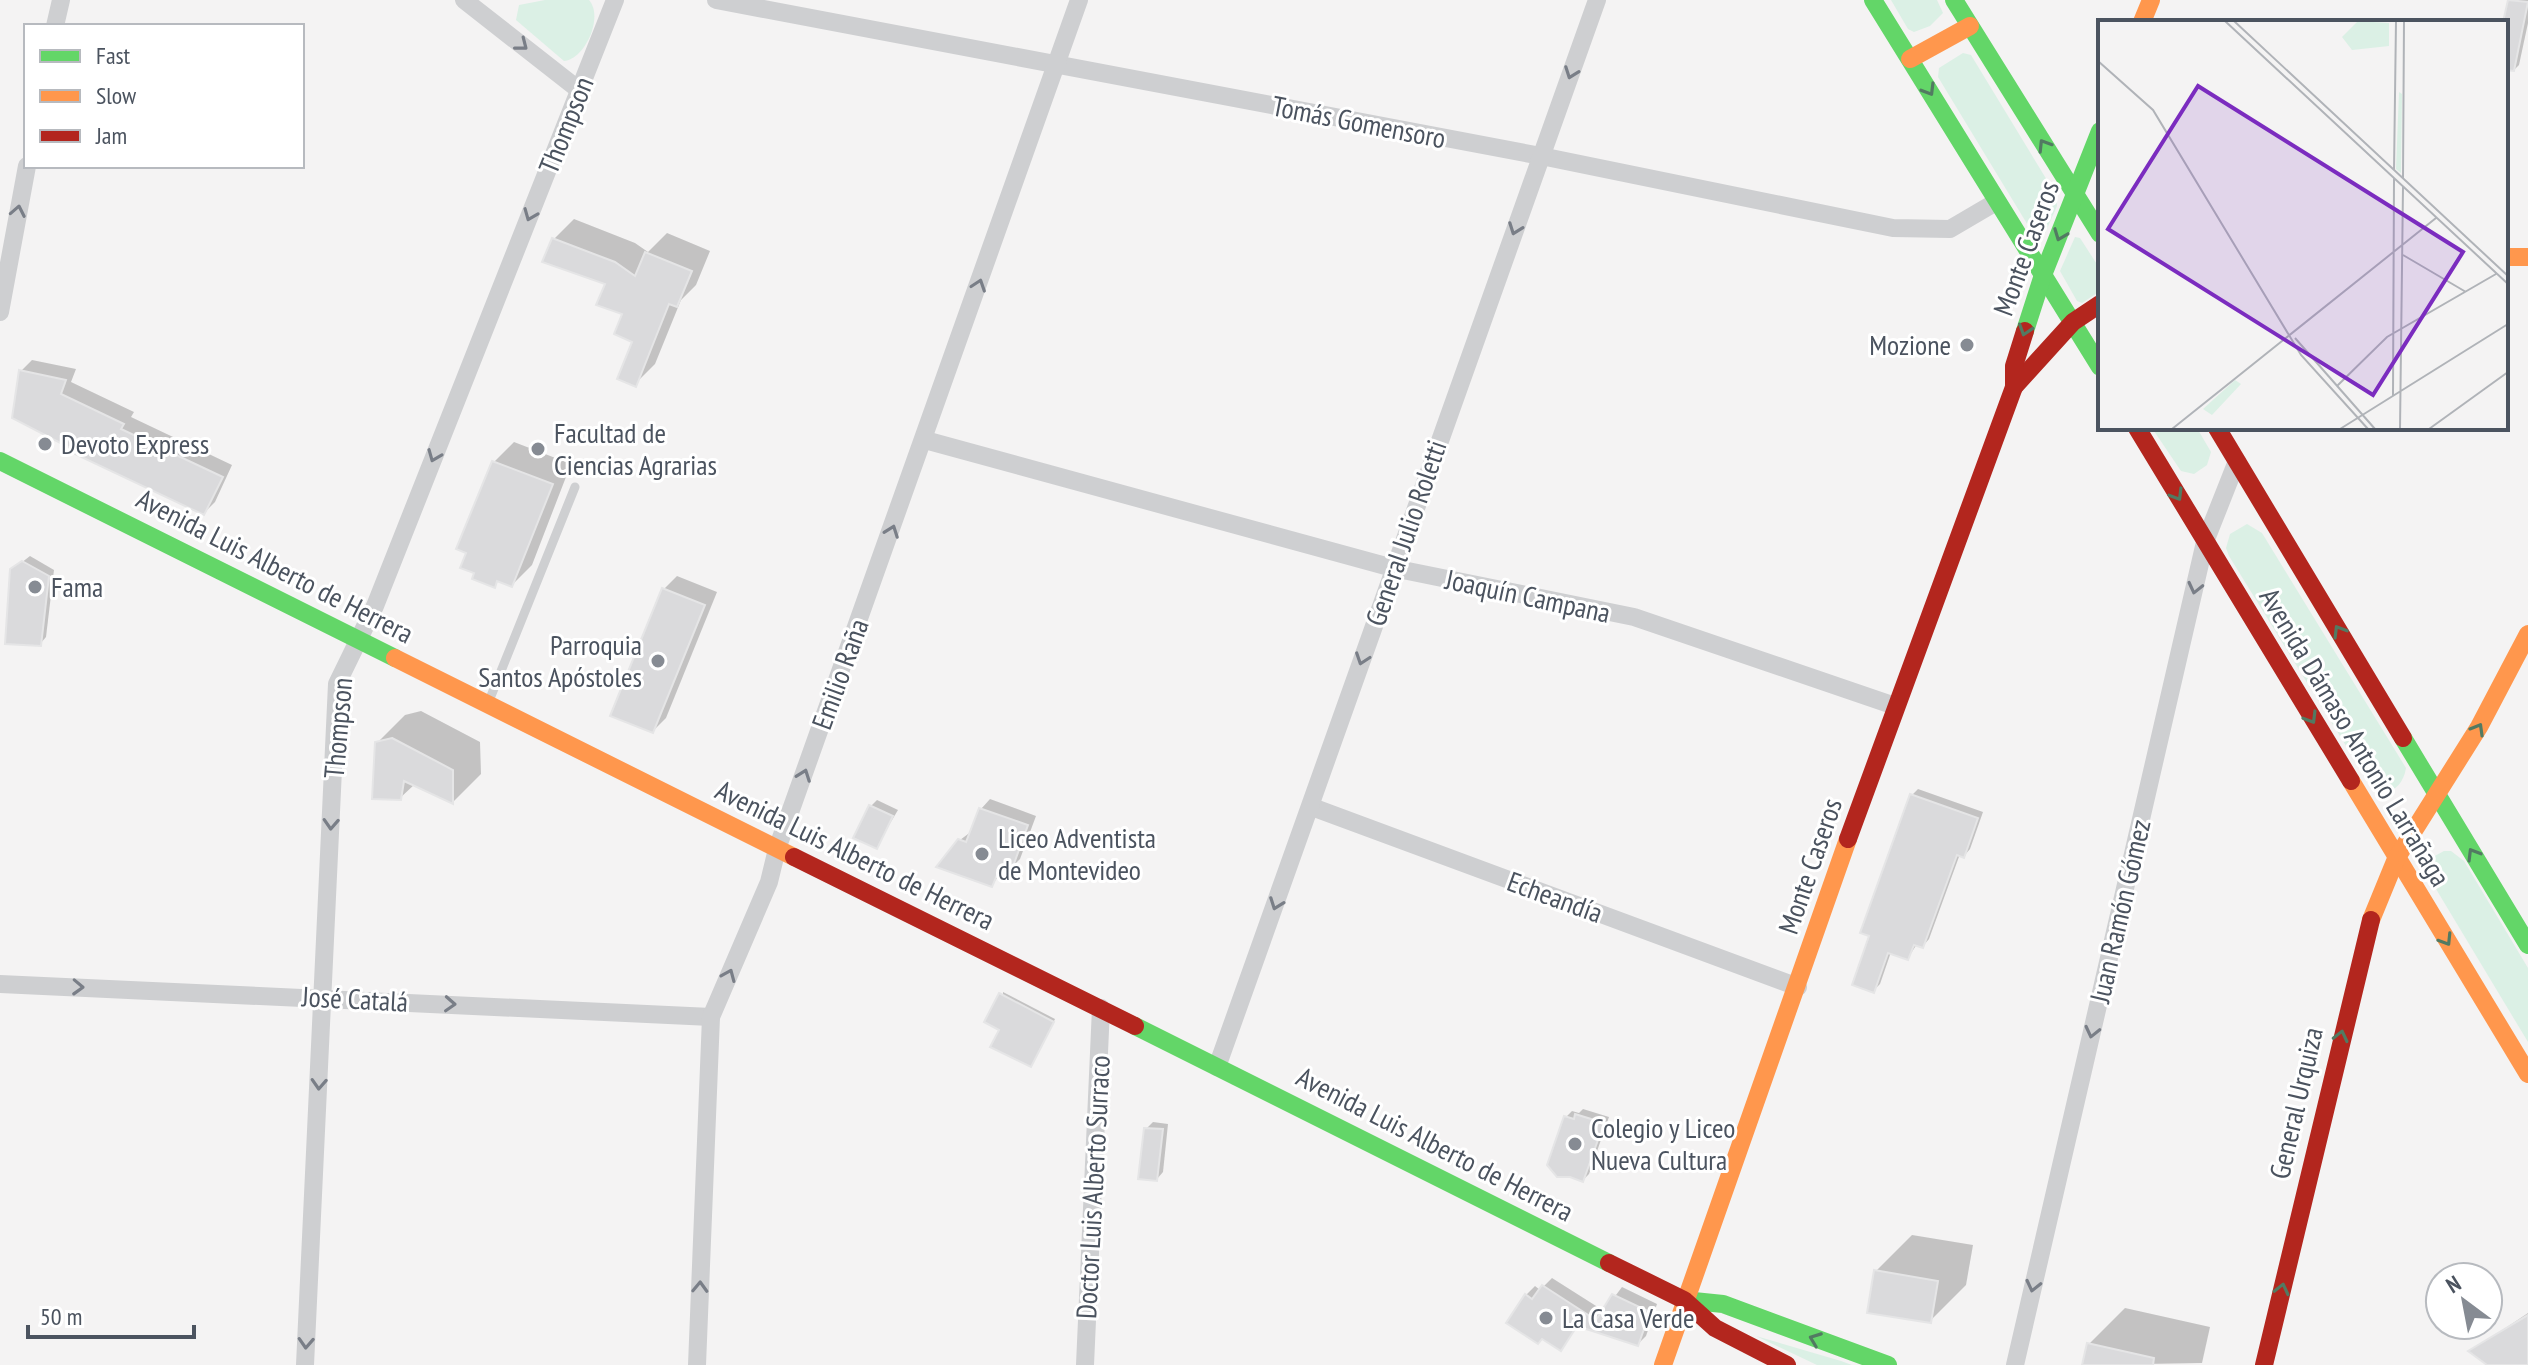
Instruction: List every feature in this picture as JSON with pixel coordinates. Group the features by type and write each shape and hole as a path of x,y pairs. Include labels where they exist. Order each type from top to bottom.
{"street":[{"path":"55,24 61,0"},
{"path":"464,0 579,90"},
{"name":"Thompson","path":"305,1365 337,684 375,606 615,0"},
{"name":"Tomás Gomensoro","path":"716,0 1541,156 1917,231 1950,229 1996,202"},
{"name":"Emilio Raña","path":"697,1365 711,1017 769,882 777,849 1079,0"},
{"name":"General Julio Roletti","path":"1217,1067 1597,0"},
{"path":"1873,0 2098,364"},
{"path":"1954,0 2098,231"},
{"path":"2143,20 2151,0"},
{"path":"1910,59 1970,26"},
{"name":"Monte Caseros","path":"1663,1365 1895,706 2014,387 2014,366 2043,275 2098,136"},
{"path":"0,312 27,168"},
{"name":"Monte Caseros","path":"2014,387 2073,322 2098,305"},
{"name":"Avenida Dámaso Antonio Larrañaga","path":"2138,430 2528,1074"},
{"name":"Avenida Dámaso Antonio Larrañaga","path":"2218,430 2528,945"},
{"name":"Joaquín Campana","path":"925,440 1393,568 1634,617 1895,706"},
{"name":"Avenida Luis Alberto de Herrera","path":"0,461 1684,1300 1715,1328 1787,1365"},
{"name":"Juan Ramón Gómez","path":"2015,1365 2205,542 2237,461"},
{"name":"General Urquiza","path":"2264,1365 2365,931 2396,859 2479,727 2528,634"},
{"name":"Echeandía","path":"1312,807 1798,987"},
{"name":"José Catalá","path":"0,984 711,1017"},
{"name":"Doctor Luis Alberto Surraco","path":"1085,1365 1101,1008"},
{"name":"Avenida Luis Alberto de Herrera","path":"1684,1300 1723,1304 1888,1365"}],"lane":[{"path":"488,704 575,487"}],"green space":[{"path":"545,0 589,0 593,7 590,36 572,59 564,61 516,20 519,5"},
{"path":"1891,0 1937,0 1943,13 1930,26 1914,32 1908,29"},
{"path":"1963,53 1971,55 2056,195 2057,206 2042,240 2035,237 1938,77 1939,68"},
{"path":"2075,237 2080,238 2098,266 2098,292 2082,303 2077,301 2060,271"},
{"path":"2153,430 2198,430 2211,452 2207,465 2194,474 2181,471"},
{"path":"2247,524 2262,533 2406,768 2395,788 2385,791 2372,788 2229,556 2226,548 2230,534"},
{"path":"2451,851 2464,861 2528,968 2528,1042 2427,874 2431,858"},
{"path":"1756,1336 1841,1361 1852,1365 1817,1365"}],"building":[{"path":"2508,0 2528,2 2514,71 2508,70 2508,20 2503,20"},
{"path":"552,238 615,262 635,276 645,252 692,271 677,307 669,304 636,387 617,379 632,342 614,334 622,314 596,305 605,284 542,262"},
{"path":"19,370 66,380 61,394 124,424 121,429 223,477 204,515 75,454 76,451 12,418"},
{"path":"492,461 553,484 512,587 497,581 495,588 472,579 474,573 460,568 466,553 456,549"},
{"path":"22,561 49,576 41,646 5,644 10,569"},
{"name":"Parroquia Santos Apóstoles","path":"662,588 705,605 653,733 610,716"},
{"path":"392,738 453,770 453,804 404,781 401,800 372,799 375,742"},
{"path":"1910,794 1978,818 1964,858 1957,855 1923,948 1914,945 1908,960 1888,953 1874,993 1852,985 1869,936 1860,933"},
{"path":"869,805 893,816 877,849 853,838"},
{"name":"Liceo Adventista de Montevideo","path":"979,808 1028,825 1011,872 1000,868 992,887 936,867 958,839 966,842"},
{"path":"999,993 1054,1022 1031,1067 990,1047 999,1030 984,1022"},
{"name":"Colegio y Liceo Nueva Cultura","path":"1575,1114 1604,1123 1583,1182 1570,1177 1557,1177 1547,1165 1564,1116 1574,1119"},
{"path":"1144,1128 1163,1129 1157,1181 1138,1179"},
{"path":"1874,1270 1938,1281 1931,1323 1867,1313"},
{"path":"1542,1285 1596,1320 1612,1294 1650,1312 1638,1346 1577,1326 1561,1351 1542,1339 1538,1344 1506,1323 1525,1294 1532,1299"},
{"path":"2528,1315 2528,1365 2487,1365 2468,1351 2485,1341 2504,1341 2504,1329"},
{"path":"2087,1343 2154,1358 2153,1365 2082,1365"}],"traffic: fast":[{"path":"1873,0 2098,364"},
{"path":"1954,0 2098,231"},
{"path":"2025,331 2043,275 2098,136"},
{"path":"0,461 395,658"},
{"path":"2403,738 2528,945"},
{"path":"1135,1026 1609,1263"},
{"path":"1684,1300 1723,1304 1888,1365"}],"traffic: slow":[{"path":"2143,20 2151,0"},
{"path":"1910,59 1970,26"},
{"path":"2508,257 2528,257"},
{"path":"2371,920 2396,859 2479,727 2528,634"},
{"path":"395,658 794,857"},
{"path":"2351,781 2528,1074"},
{"path":"1663,1365 1848,839"}],"traffic: jam":[{"path":"2014,387 2073,322 2098,305"},
{"path":"1848,839 2014,387 2014,366 2025,331"},
{"path":"2138,430 2351,781"},
{"path":"2218,430 2403,738"},
{"path":"794,857 1135,1026"},
{"path":"2264,1365 2371,920"},
{"path":"1609,1263 1684,1300 1715,1328 1787,1365"}],"place":[{"name":"Mozione","path":"1967,345"},
{"name":"Devoto Express","path":"45,444"},
{"name":"Facultad de Ciencias Agrarias","path":"538,449"},
{"name":"Fama","path":"35,587"},
{"name":"Parroquia Santos Apóstoles","path":"658,661"},
{"name":"Liceo Adventista de Montevideo","path":"982,854"},
{"name":"Colegio y Liceo Nueva Cultura","path":"1575,1144"},
{"name":"La Casa Verde","path":"1546,1318"}]}
